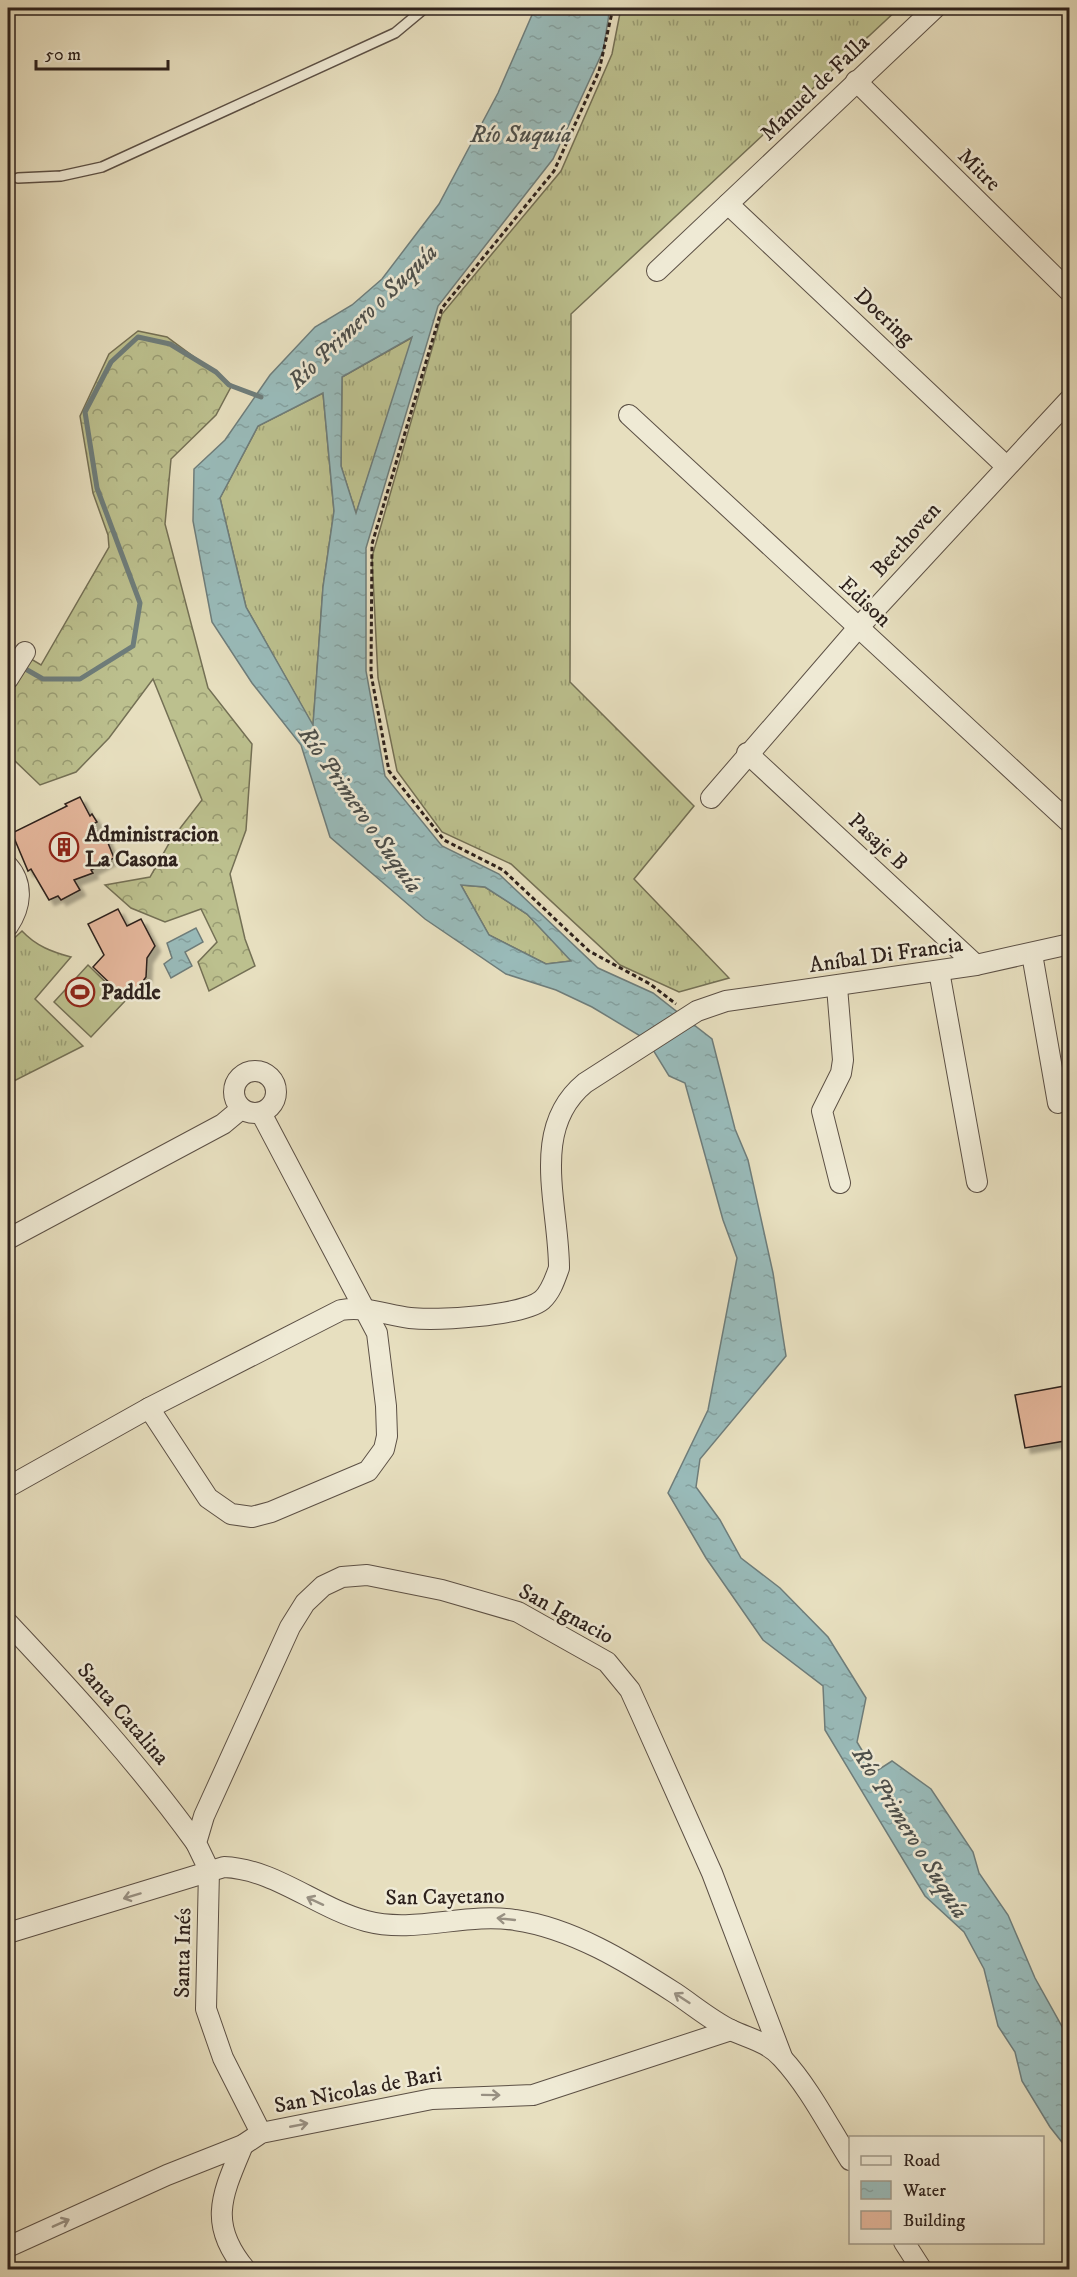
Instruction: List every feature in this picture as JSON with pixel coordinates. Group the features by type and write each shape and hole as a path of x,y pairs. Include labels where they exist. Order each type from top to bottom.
{"street":[{"name":"Manuel de Falla","path":"657,272 935,8"},
{"name":"Mitre","path":"856,81 1070,292"},
{"name":"Doering","path":"728,204 1006,466"},
{"name":"Beethoven","path":"711,798 747,753 857,629 1070,399"},
{"name":"Edison","path":"629,415 857,629 1070,823"},
{"path":"9,677 24,653"},
{"name":"Pasaje B","path":"747,753 976,965"},
{"path":"8,866 18,885 20,899 16,914 8,926"},
{"name":"Aníbal Di Francia","path":"699,1010 976,965 1070,944"},
{"path":"1032,954 1058,1103"},
{"path":"939,971 977,1182"},
{"path":"837,987 843,1060 841,1073 822,1111 840,1183"},
{"path":"8,1487 149,1408 341,1310 366,1308 410,1318 432,1319 480,1316 529,1307 543,1300 554,1284 559,1268 551,1142 561,1110 572,1094 585,1083 699,1010"},
{"path":"8,1239 251,1111 366,1308 381,1354 387,1436 378,1460 368,1471 271,1512 252,1517 231,1514 208,1498 149,1408"},
{"name":"San Ignacio","path":"196,1843 204,1816 290,1627 305,1603 323,1586 342,1577 367,1575 442,1590 518,1612 607,1662 630,1690 712,1873 782,2057"},
{"name":"Santa Catalina","path":"8,1623 83,1702 164,1799 196,1843"},
{"path":"196,1843 208,1870"},
{"name":"San Cayetano","path":"8,1933 208,1870 224,1867 252,1870 340,1912 392,1926 498,1918 545,1927 581,1940 648,1976 731,2030 762,2042 782,2057 849,2158"},
{"name":"Santa Inés","path":"208,1870 206,2009 223,2058 261,2133"},
{"name":"San Nicolas de Bari","path":"8,2247 167,2175 243,2145 261,2133 432,2099 533,2095 731,2030"},
{"path":"243,2145 225,2194 221,2224 226,2241 246,2270"},
{"path":"905,2244 922,2270"}],"lane":[{"path":"18,177 61,176 112,163 395,33 425,8"}],"path":[{"path":"613,8 599,71 554,171 442,308 372,544 371,674 389,771 444,840 503,870 590,951 699,1010"}],"green space":[{"path":"621,8 899,8 571,314 570,682 694,806 634,879 729,978 679,992 620,965 511,864 442,832 397,771 378,678 372,557 442,314 561,171 612,54"},
{"path":"138,331 167,337 232,385 216,415 171,459 165,524 208,688 252,744 246,830 230,874 245,939 255,966 209,991 198,962 217,942 201,909 165,922 131,908 105,885 150,877 171,840 202,800 153,679 109,738 76,772 40,785 15,761 8,760 8,645 41,665 109,547 108,535 93,493 80,416 109,354"},
{"path":"413,337 356,514 341,466 342,377"},
{"path":"323,393 334,511 323,587 313,726 246,607 220,498 258,426"},
{"path":"461,885 485,887 527,914 572,961 546,964 489,935"},
{"path":"22,931 45,948 71,957 35,999 83,1046 10,1083 8,1077 8,944"},
{"path":"88,965 125,1001 91,1037 54,1002"}],"water":[{"name":"Río Suquía","path":"535,8 610,8 603,51 553,159 438,306 366,548 366,671 385,776 442,846 499,874 598,968 653,993 712,1039 735,1129 748,1160 773,1273 786,1356 700,1459 696,1487 720,1520 741,1558 780,1588 828,1637 866,1698 857,1742 875,1772 892,1761 931,1789 973,1852 979,1873 1008,1915 1035,1978 1069,2039 1069,2151 1050,2127 1022,2081 1015,2052 998,2026 984,1969 964,1932 925,1896 825,1730 823,1686 763,1640 706,1558 668,1493 708,1410 737,1258 723,1220 685,1083 669,1076 647,1040 592,1007 556,990 506,974 425,919 330,837 301,745 252,683 212,622 193,521 194,469 225,440 270,375 315,327 352,305 382,279 439,204 498,93","holes":["412,337 356,513 341,466 342,377","323,393 334,511 323,587 313,725 246,607 220,498 258,426","461,885 485,887 527,914 571,961 546,964 489,935"]},
{"path":"196,928 203,942 185,952 192,966 171,978 164,964 172,958 167,943"}],"building":[{"name":"Administracion La Casona","path":"80,797 90,816 92,814 97,822 93,824 99,835 104,833 114,858 91,870 93,873 74,880 80,890 61,900 58,896 49,900 31,869 28,871 12,833 67,806 65,804"},
{"path":"118,909 127,926 141,919 155,946 147,958 146,977 138,988 133,990 117,990 93,967 104,955 88,924"},
{"path":"1070,1385 1070,1440 1025,1448 1015,1395"}],"waterway":[{"path":"22,667 43,679 80,679 133,646 140,603 97,488 85,412 111,362 138,337 170,344 216,372 229,385 261,397"}],"place":[{"name":"Administracion La Casona","path":"64,847"},
{"name":"Paddle","path":"80,992"}],"water label":[{"name":"Río Primero o Suquía","path":"363,317"},
{"name":"Río Primero o Suquía","path":"360,810"},
{"name":"Río Primero o Suquía","path":"910,1833"}]}
